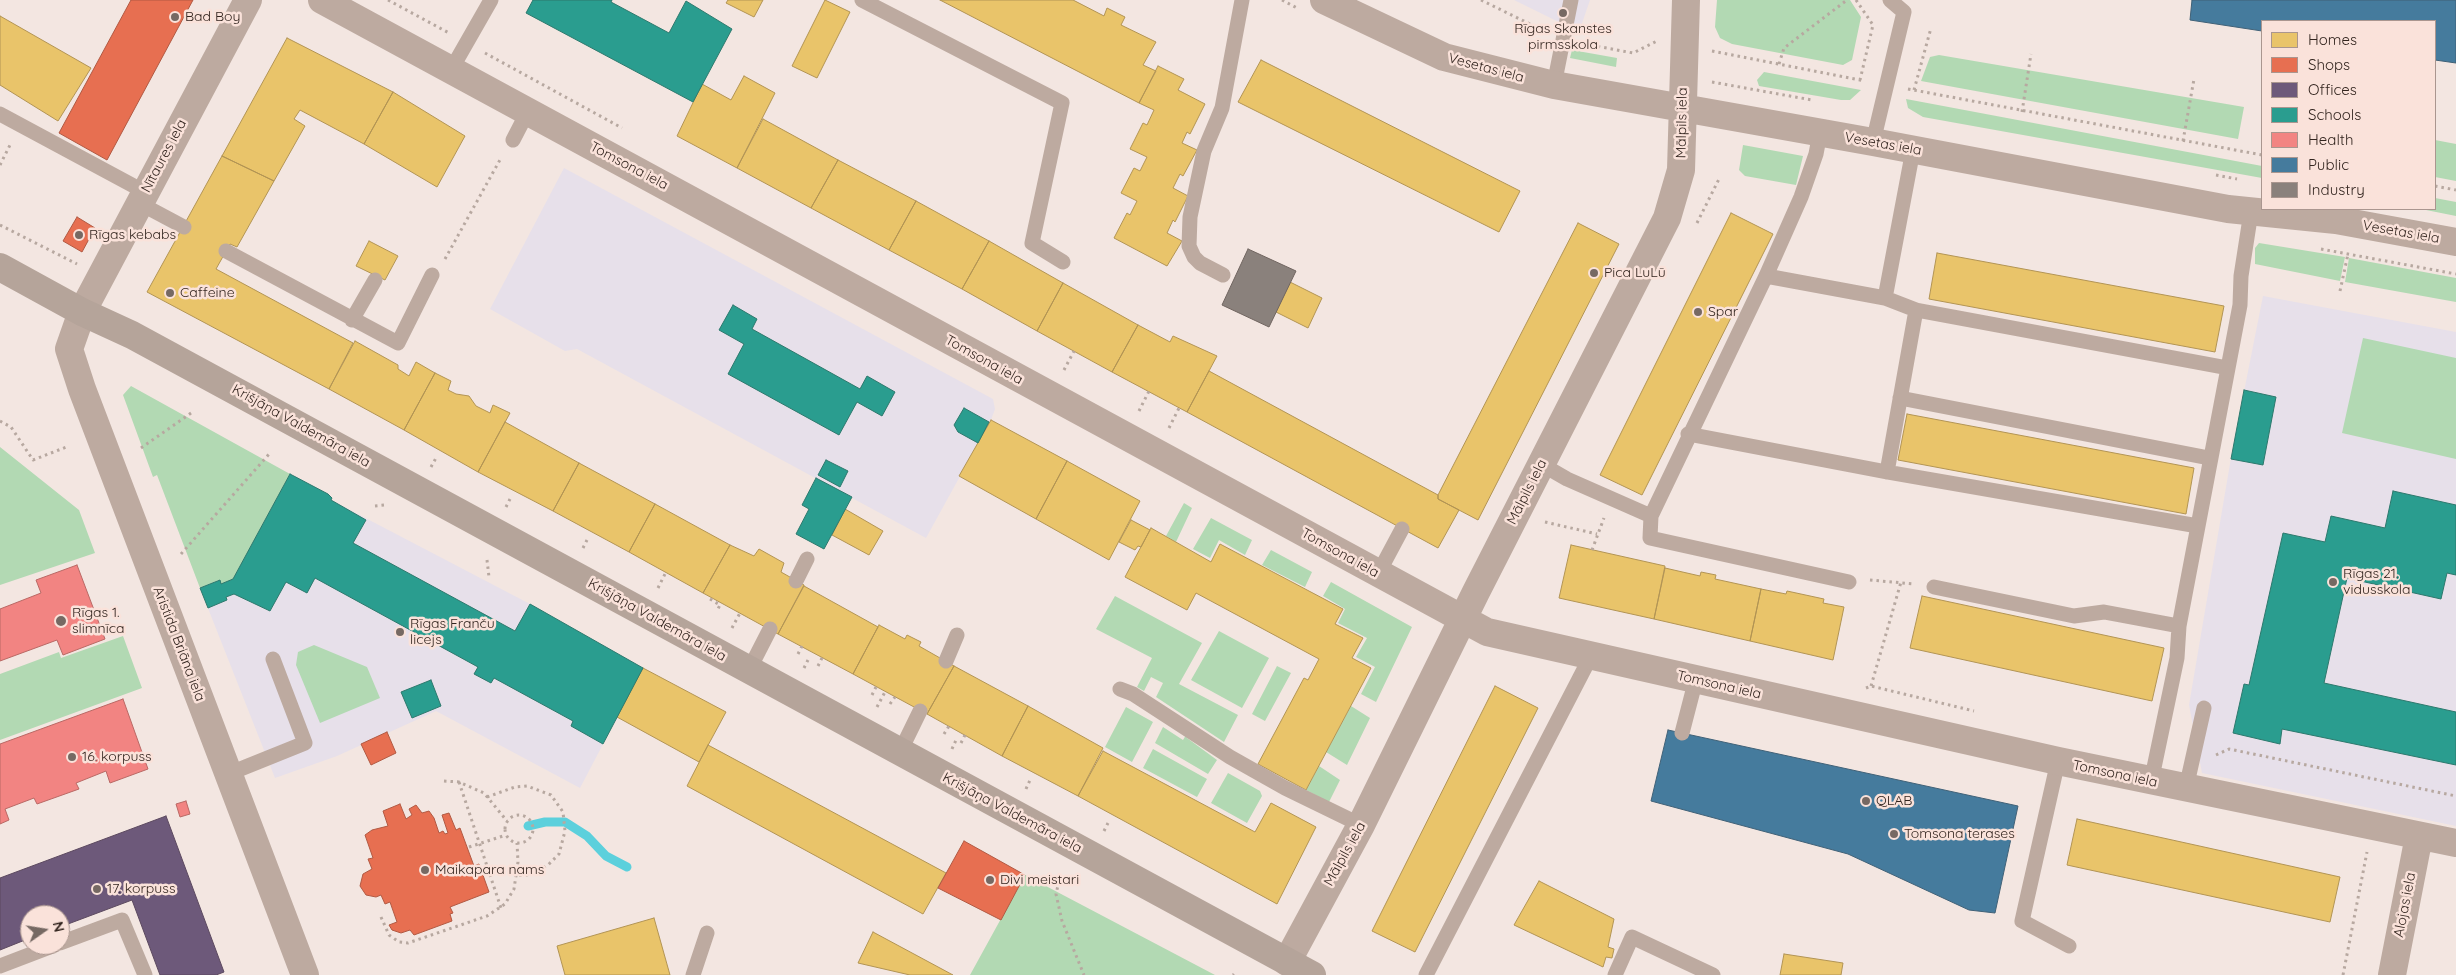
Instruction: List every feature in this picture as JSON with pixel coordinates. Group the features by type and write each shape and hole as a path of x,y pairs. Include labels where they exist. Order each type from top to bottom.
{"main road":[{"name":"Krišjāņa Valdemāra iela","path":"0,267 82,312 132,335 1312,975"}],"street":[{"name":"Nītaures iela","path":"82,312 248,0"},
{"name":"Tomsona iela","path":"322,0 1487,632 2058,762 2456,843"},
{"name":"Vesetas iela","path":"1324,0 1444,57 1554,85 2251,212 2336,220 2456,242"},
{"name":"Mālpils iela","path":"1287,962 1361,825 1541,464 1667,218 1681,170 1686,0"},
{"name":"Aristida Briāna iela","path":"82,312 69,349 82,389 305,975"},
{"name":"Alojas iela","path":"2392,975 2419,836"}],"lane":[{"path":"451,70 491,0"},
{"path":"862,0 1062,103 1032,243 1063,262"},
{"path":"1223,275 1200,263 1194,257 1189,246 1190,217 1204,151 1222,108 1242,0"},
{"path":"1554,85 1571,0"},
{"path":"1873,142 1904,12 1890,0"},
{"path":"513,140 528,112"},
{"path":"0,114 142,197 184,227"},
{"path":"1820,133 1816,154 1801,197 1766,276 1650,516 1650,538 1850,582"},
{"path":"1885,298 1913,150"},
{"path":"2152,782 2177,658 2179,626 2209,458 2240,305 2241,276 2251,212"},
{"path":"226,251 398,343 432,275"},
{"path":"1766,276 1885,298 1916,310 2228,368"},
{"path":"352,320 375,280"},
{"path":"1887,472 1916,310"},
{"path":"1900,398 2209,458"},
{"path":"1688,434 1887,472 2198,526"},
{"path":"1541,464 1567,479 1650,516"},
{"path":"1378,574 1402,529"},
{"path":"796,581 807,558"},
{"path":"1934,587 2074,616 2104,612 2179,626"},
{"path":"749,670 770,629"},
{"path":"946,661 957,635"},
{"path":"1426,975 1591,656"},
{"path":"228,774 305,742 273,660"},
{"path":"1682,732 1696,679"},
{"path":"1120,689 1133,694 1230,757 1285,788 1361,825"},
{"path":"2186,788 2204,708"},
{"path":"900,752 920,711"},
{"path":"2058,762 2022,921 2069,946"},
{"path":"70,939 122,920 145,975"},
{"path":"693,975 707,934"},
{"path":"1615,975 1632,937 1713,975"},
{"path":"0,966 29,955"}],"path":[{"path":"1779,64 1784,48 1847,0"},
{"path":"1856,0 1873,25 1860,80"},
{"path":"1914,90 1931,28"},
{"path":"1707,50 1867,81"},
{"path":"2022,112 2031,54"},
{"path":"2183,141 2194,79"},
{"path":"1904,89 2261,155"},
{"path":"432,275 449,254 501,157 499,149"},
{"path":"2436,186 2456,190"},
{"path":"0,225 84,268"},
{"path":"2340,291 2348,254"},
{"path":"141,448 194,411"},
{"path":"0,421 11,427 33,460 69,446"},
{"path":"181,554 270,452"},
{"path":"1592,550 1613,499"},
{"path":"1545,522 1597,534"},
{"path":"486,556 489,577"},
{"path":"1850,582 1873,580 1934,587"},
{"path":"1871,686 1901,582"},
{"path":"710,599 720,605 717,611"},
{"path":"798,654 802,646"},
{"path":"818,666 823,656"},
{"path":"872,695 876,687"},
{"path":"890,704 894,697"},
{"path":"944,734 948,726"},
{"path":"961,743 965,735"},
{"path":"444,782 459,782 471,786 488,798 507,820"},
{"path":"459,782 501,908"},
{"path":"488,798 515,787 527,786 551,796 563,812 565,824 563,843 559,854 548,865 536,872 524,876 518,875"},
{"path":"515,815 524,815 533,824 530,838 522,843 516,843 506,835 507,820 515,815"},
{"path":"2343,975 2372,827"},
{"path":"469,847 506,835"},
{"path":"381,916 389,935 399,942 408,943 487,916 501,908 514,889 518,875 516,843"},
{"path":"1059,881 1056,894 1062,921 1084,975"}],"shaded area":[{"name":"Rīgas Skanstes pirmsskola","path":"1514,0 1590,0 1579,32"},
{"path":"564,168 993,399 995,409 991,420 926,538 577,349 565,351 490,309"},
{"name":"Rīgas 21. vidusskola","path":"2263,296 2456,332 2456,826 2202,773 2189,705 2232,452"},
{"name":"Rīgas Franču licejs","path":"295,476 328,494 332,498 331,500 530,604 643,668 580,788 436,711 337,756 275,778 200,588 234,575 282,486"}],"green space":[{"path":"1717,0 1850,0 1861,17 1852,60 1843,65 1732,44 1720,38 1715,27"},
{"path":"1572,50 1617,58 1616,67 1570,58"},
{"path":"1939,55 2244,107 2238,139 1921,81 1930,57"},
{"path":"1764,72 1861,90 1850,100 1841,100 1759,86 1757,80"},
{"path":"1906,99 2261,166 2261,178 1923,117 1908,108"},
{"path":"2436,140 2456,144 2456,181 2436,177"},
{"path":"1743,145 1803,156 1796,185 1745,176 1739,170"},
{"path":"2436,198 2456,202 2456,216 2426,210 2436,210"},
{"path":"2259,243 2345,257 2340,281 2255,264 2255,248"},
{"path":"2349,258 2456,278 2456,302 2345,282"},
{"path":"2363,338 2456,358 2456,459 2342,433"},
{"path":"131,386 290,474 233,579 221,584 219,580 200,588 157,475 153,477 123,395"},
{"path":"0,447 79,510 95,553 0,585"},
{"path":"1184,503 1192,508 1176,542 1166,536"},
{"path":"1211,518 1252,540 1245,555 1219,540 1210,558 1193,549"},
{"path":"1271,550 1312,572 1305,587 1262,565"},
{"path":"1331,582 1412,627 1376,702 1361,694 1375,667 1356,657 1367,638 1338,623 1345,609 1323,596"},
{"path":"1115,596 1202,643 1179,684 1238,715 1224,742 1156,697 1163,683 1151,677 1144,691 1137,687 1152,658 1096,629"},
{"path":"1219,631 1269,658 1242,708 1191,680"},
{"path":"123,636 142,688 0,740 0,674 59,652 61,658"},
{"path":"314,645 367,667 380,698 320,723 296,665 298,652"},
{"path":"1277,666 1291,673 1265,721 1252,714"},
{"path":"1351,706 1370,718 1347,765 1326,752"},
{"path":"1126,707 1153,722 1132,762 1105,747"},
{"path":"1163,727 1183,740 1186,735 1187,738 1217,760 1208,774 1155,743"},
{"path":"1153,749 1207,779 1197,797 1143,768"},
{"path":"1319,766 1340,780 1329,802 1306,790"},
{"path":"1228,773 1260,791 1262,796 1247,823 1211,803"},
{"path":"1025,875 1215,975 970,975"}],"building: Homes":[{"path":"728,0 763,0 754,17 726,3"},
{"path":"825,0 850,12 817,78 792,66"},
{"path":"940,0 1073,0 1104,16 1107,8 1125,17 1121,25 1156,42 1143,65 1156,71 1139,103"},
{"path":"0,16 91,68 58,121 0,85"},
{"path":"287,38 393,92 364,144 300,110 294,119 305,126 274,181 222,156"},
{"path":"1261,60 1520,191 1499,232 1238,102"},
{"path":"1158,66 1184,79 1178,90 1205,104 1190,134 1187,132 1182,143 1197,150 1183,176 1180,174 1173,188 1188,196 1175,222 1173,220 1167,233 1182,241 1167,266 1114,238 1127,213 1130,215 1137,201 1121,193 1134,168 1140,171 1147,157 1130,149 1143,123 1147,125 1154,110 1139,103"},
{"path":"744,76 775,93 737,168 677,136 702,84 731,100"},
{"path":"393,92 465,136 437,187 364,144"},
{"path":"763,119 838,160 811,208 737,168"},
{"path":"222,156 274,181 237,247 230,244 216,269 353,343 329,389 147,292"},
{"path":"838,160 916,201 889,250 811,208"},
{"path":"916,201 989,241 962,289 889,250"},
{"path":"1731,213 1773,234 1642,495 1600,475"},
{"path":"1578,223 1619,244 1478,520 1438,499 1438,495"},
{"path":"369,241 398,256 385,280 356,266"},
{"path":"989,241 1063,283 1037,331 962,289"},
{"path":"1937,253 2224,306 2215,352 1929,299"},
{"path":"1290,282 1322,298 1308,328 1276,312"},
{"path":"1063,283 1138,325 1112,372 1037,331"},
{"path":"1138,325 1170,342 1173,336 1217,356 1187,412 1112,372"},
{"path":"355,341 398,365 398,369 409,376 416,362 435,373 404,430 329,389"},
{"path":"1209,371 1438,495 1438,499 1459,510 1438,548 1187,412"},
{"path":"435,373 451,381 448,390 456,394 469,396 476,406 490,413 493,405 510,413 478,472 404,430"},
{"path":"1907,414 2194,468 2186,514 1898,460"},
{"path":"991,420 1067,461 1036,519 959,476"},
{"path":"505,422 579,463 553,511 478,472"},
{"path":"1067,461 1140,501 1109,560 1036,519"},
{"path":"579,463 655,504 629,552 553,511"},
{"path":"655,504 730,545 703,593 629,552"},
{"path":"845,509 883,531 869,555 832,535"},
{"path":"1131,520 1150,530 1141,547 1138,546 1135,550 1119,542"},
{"path":"1151,528 1211,562 1220,544 1343,609 1335,624 1363,638 1352,658 1371,668 1306,790 1258,764 1304,678 1308,680 1319,659 1196,593 1187,610 1125,577"},
{"path":"730,545 754,556 759,549 784,563 781,572 804,585 778,634 703,593"},
{"path":"1571,545 1665,566 1654,619 1559,598"},
{"path":"1665,568 1700,576 1701,572 1716,575 1715,579 1761,589 1750,641 1654,619"},
{"path":"804,586 878,627 853,674 778,634"},
{"path":"1761,589 1786,594 1787,591 1824,599 1823,603 1844,607 1833,660 1750,641"},
{"path":"1922,596 2164,648 2152,701 1910,648"},
{"path":"879,625 905,639 907,635 921,642 919,646 954,666 927,714 853,674"},
{"path":"954,666 1028,706 1002,756 927,714"},
{"path":"643,668 726,712 699,762 617,717"},
{"path":"1495,686 1538,708 1415,952 1372,931"},
{"path":"1028,706 1103,748 1078,796 1002,756"},
{"path":"708,745 946,873 923,914 687,786"},
{"path":"1103,751 1255,832 1271,803 1316,827 1277,904 1078,796"},
{"path":"2077,819 2340,877 2330,922 2067,865"},
{"path":"1539,881 1614,919 1608,947 1614,949 1612,958 1606,957 1603,967 1514,925"},
{"path":"654,918 670,975 565,975 557,946"},
{"path":"873,932 953,975 910,975 858,963"},
{"path":"1784,954 1843,963 1841,975 1780,975"}],"building: Shops":[{"path":"131,0 193,0 107,160 59,133"},
{"name":"Rīgas kebabs","path":"77,217 95,228 82,252 63,241"},
{"path":"387,732 396,753 371,765 361,744"},
{"name":"Maikapara nams","path":"400,804 406,819 412,815 409,809 416,805 422,813 429,811 434,818 439,833 443,831 445,834 448,833 442,815 449,813 456,830 460,828 474,866 479,864 489,892 450,907 453,913 450,914 452,921 414,935 410,930 401,933 392,930 389,925 397,922 390,902 385,904 381,895 376,897 366,895 360,886 363,874 372,869 368,859 373,858 365,835 372,830 388,826 383,811"},
{"path":"964,841 1025,875 1001,920 938,888"}],"building: Offices":[{"name":"17. korpuss","path":"166,816 224,972 216,975 160,975 132,900 70,923 70,905 20,905 20,942 0,950 0,878"}],"building: Schools":[{"path":"533,0 612,0 611,2 669,33 686,1 732,29 693,102 526,13"},
{"path":"733,305 757,319 752,329 860,389 867,376 895,392 882,416 857,402 839,435 728,374 744,344 719,330"},
{"path":"2244,390 2276,397 2263,465 2231,459"},
{"path":"964,408 989,422 978,443 958,432 954,425"},
{"path":"826,460 848,471 840,487 818,475"},
{"path":"290,474 328,494 332,498 331,500 366,520 353,543 515,631 530,604 643,668 603,744 571,726 573,721 494,678 491,683 474,674 478,667 315,578 307,593 286,582 270,611 234,594 226,597 227,600 208,608 200,588 220,580 221,584 233,579"},
{"path":"816,478 852,497 824,549 796,534 809,509 802,505"},
{"path":"2393,491 2456,505 2456,575 2447,573 2441,599 2347,578 2324,683 2456,712 2456,765 2282,729 2280,744 2233,733 2244,684 2249,685 2283,533 2325,542 2331,516 2385,528"},
{"path":"431,680 441,706 412,718 401,692"}],"building: Health":[{"path":"77,565 105,639 63,655 57,640 0,661 0,609 41,593 36,580"},
{"name":"16. korpuss","path":"123,699 148,769 110,783 106,771 76,783 79,789 37,804 34,798 5,809 9,820 0,824 0,744"},
{"path":"186,801 190,814 180,817 176,804"}],"building: Public":[{"path":"2192,0 2456,0 2456,63 2436,60 2436,20 2261,20 2261,31 2190,20"},
{"name":"Tomsona terases","path":"1668,730 2018,806 1995,913 1969,910 1848,854 1651,801"}],"building: Industry":[{"path":"1248,249 1296,271 1269,327 1222,305"}],"waterway":[{"path":"528,826 545,822 565,822 587,836 606,856 627,867"}],"place":[{"name":"Rīgas Skanstes pirmsskola","path":"1563,13"},
{"name":"Bad Boy","path":"175,17"},
{"name":"Rīgas kebabs","path":"79,235"},
{"name":"Pica LuLū","path":"1594,273"},
{"name":"Caffeine","path":"170,293"},
{"name":"Spar","path":"1698,312"},
{"name":"Rīgas 21. vidusskola","path":"2333,582"},
{"name":"Rīgas 1. slimnīca","path":"61,621"},
{"name":"Rīgas Franču licejs","path":"400,632"},
{"name":"16. korpuss","path":"72,757"},
{"name":"QLAB","path":"1866,801"},
{"name":"Tomsona terases","path":"1894,834"},
{"name":"Maikapara nams","path":"425,870"},
{"name":"Divi meistari","path":"990,880"},
{"name":"17. korpuss","path":"97,889"}]}
